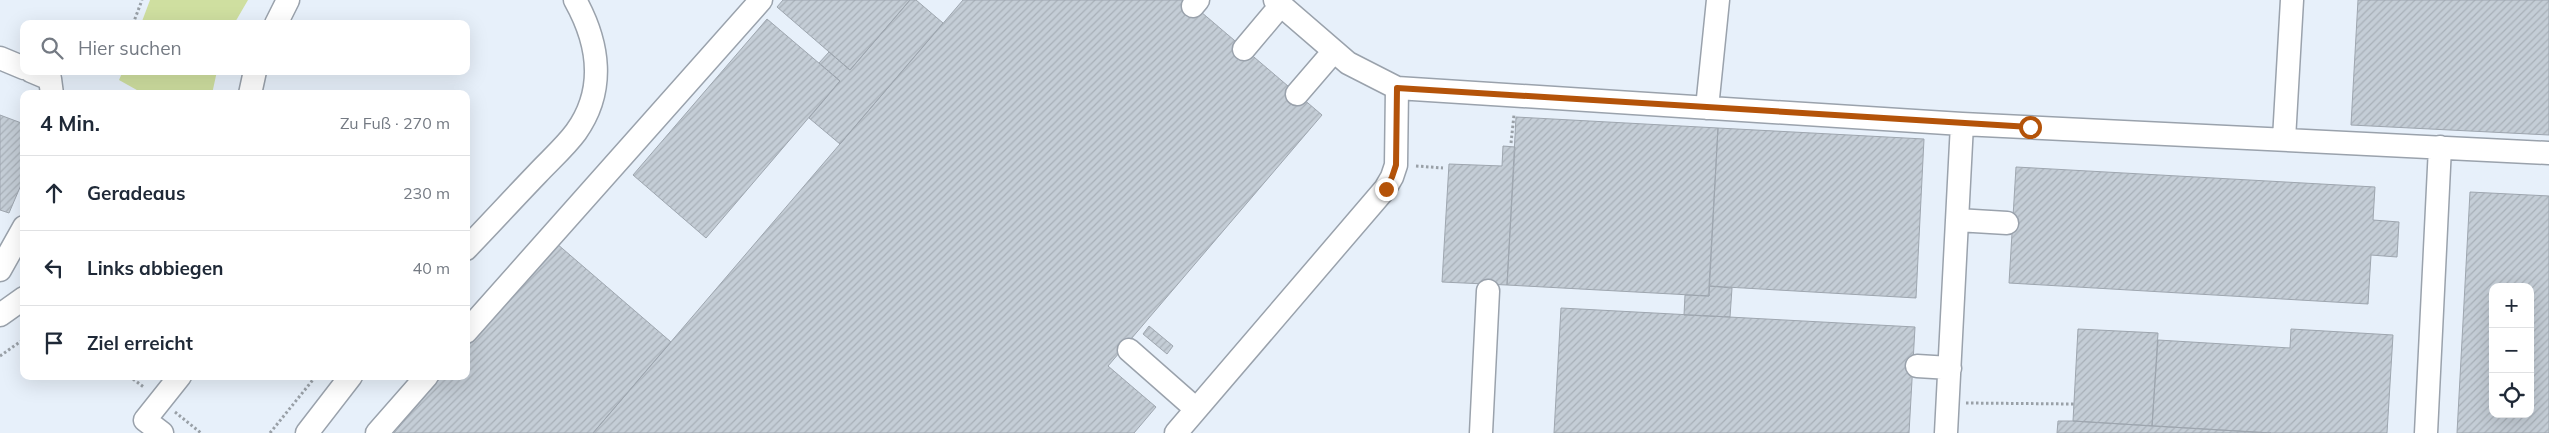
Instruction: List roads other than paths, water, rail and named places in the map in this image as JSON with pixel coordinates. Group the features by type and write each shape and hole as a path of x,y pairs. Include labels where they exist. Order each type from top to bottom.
{"lane":[{"path":"278,20 288,0"},
{"path":"470,245 576,133 590,107 596,76 596,51 588,22 575,0"},
{"path":"470,327 761,0"},
{"path":"1707,108 1718,0"},
{"path":"2284,139 2292,0"},
{"path":"1244,49 1278,2 1348,63 1397,88 1962,124 2549,153"},
{"path":"1297,94 1334,51"},
{"path":"0,58 20,66"},
{"path":"40,75 50,79 51,90"},
{"path":"251,90 254,75"},
{"path":"1176,433 1386,189 1396,165 1397,88"},
{"path":"1946,433 1962,124"},
{"path":"2426,433 2440,147"},
{"path":"1957,220 2007,223"},
{"path":"0,270 20,234"},
{"path":"1481,433 1488,291"},
{"path":"0,315 20,301"},
{"path":"1129,350 1196,410"},
{"path":"1917,366 1950,368"},
{"path":"162,433 146,420 177,380"},
{"path":"307,433 348,380"},
{"path":"377,433 424,380"}]}
